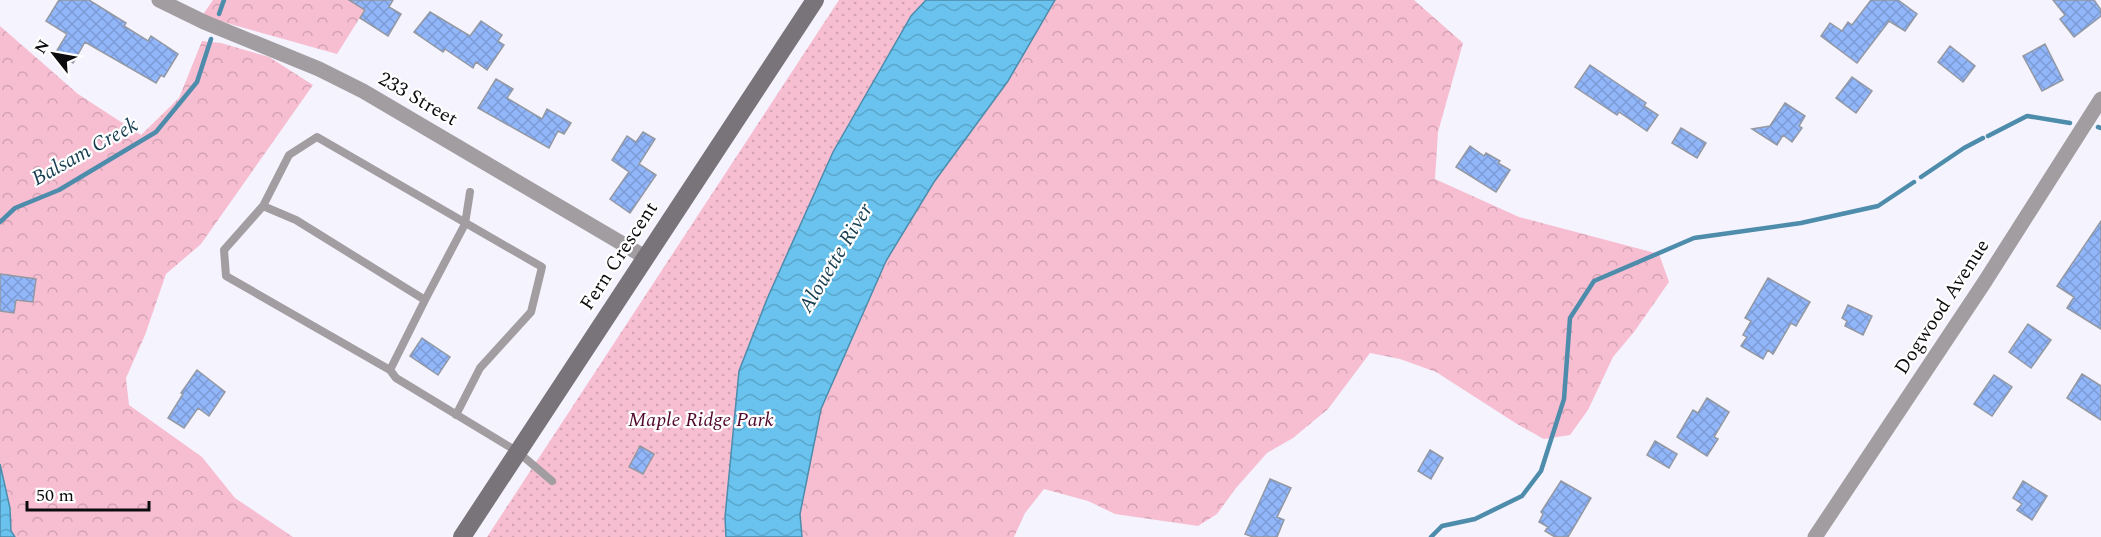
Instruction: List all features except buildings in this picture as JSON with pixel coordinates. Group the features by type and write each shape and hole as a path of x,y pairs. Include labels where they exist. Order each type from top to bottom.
{"street":[{"name":"233 Street","path":"159,0 204,22 319,69 363,91 645,257"},
{"name":"Fern Crescent","path":"462,537 815,0"},
{"name":"Dogwood Avenue","path":"1815,537 2101,99"}],"lane":[{"path":"456,415 480,368 531,312 542,267 317,137 289,155 263,207 224,250 226,276 390,370 396,378 456,415 518,452 552,481"},
{"path":"390,370 465,224 470,192"},
{"path":"263,207 296,220 425,300"}],"green space":[{"path":"213,0 371,0 337,54 202,16"},
{"name":"Maple Ridge Park","path":"839,0 1055,0 1008,81 934,182 886,261 821,409 800,514 802,537 487,537"},
{"path":"1055,0 1414,0 1463,43 1438,132 1435,179 1519,217 1659,254 1669,282 1634,332 1613,357 1588,410 1570,435 1544,439 1436,372 1400,359 1370,353 1328,409 1293,438 1267,453 1217,514 1198,526 1115,514 1088,501 1044,489 1025,513 1014,537 802,537 800,514 821,409 886,261 934,182 1008,81"},
{"path":"0,26 78,94 141,135 179,98 202,41 221,43 269,57 313,85 201,244 166,274 145,335 126,378 129,405 202,457 235,498 293,537 15,537 11,531 10,508 0,463"}],"water":[{"name":"Alouette River","path":"926,0 1055,0 1008,81 934,182 886,261 821,409 800,514 802,537 726,537 725,517 739,371 767,299 833,152 911,16"},
{"path":"0,464 10,508 11,531 15,537 0,537"}],"waterway":[{"name":"Balsam Creek","path":"219,14 224,0"},
{"name":"Balsam Creek","path":"0,222 15,208 59,190 156,132 197,82 211,39"},
{"path":"1988,136 2027,116 2070,123"},
{"path":"1921,177 1983,138"},
{"path":"1431,537 1442,526 1475,519 1522,496 1541,471 1564,399 1570,318 1594,281 1694,238 1801,223 1878,206 1914,182"}]}
